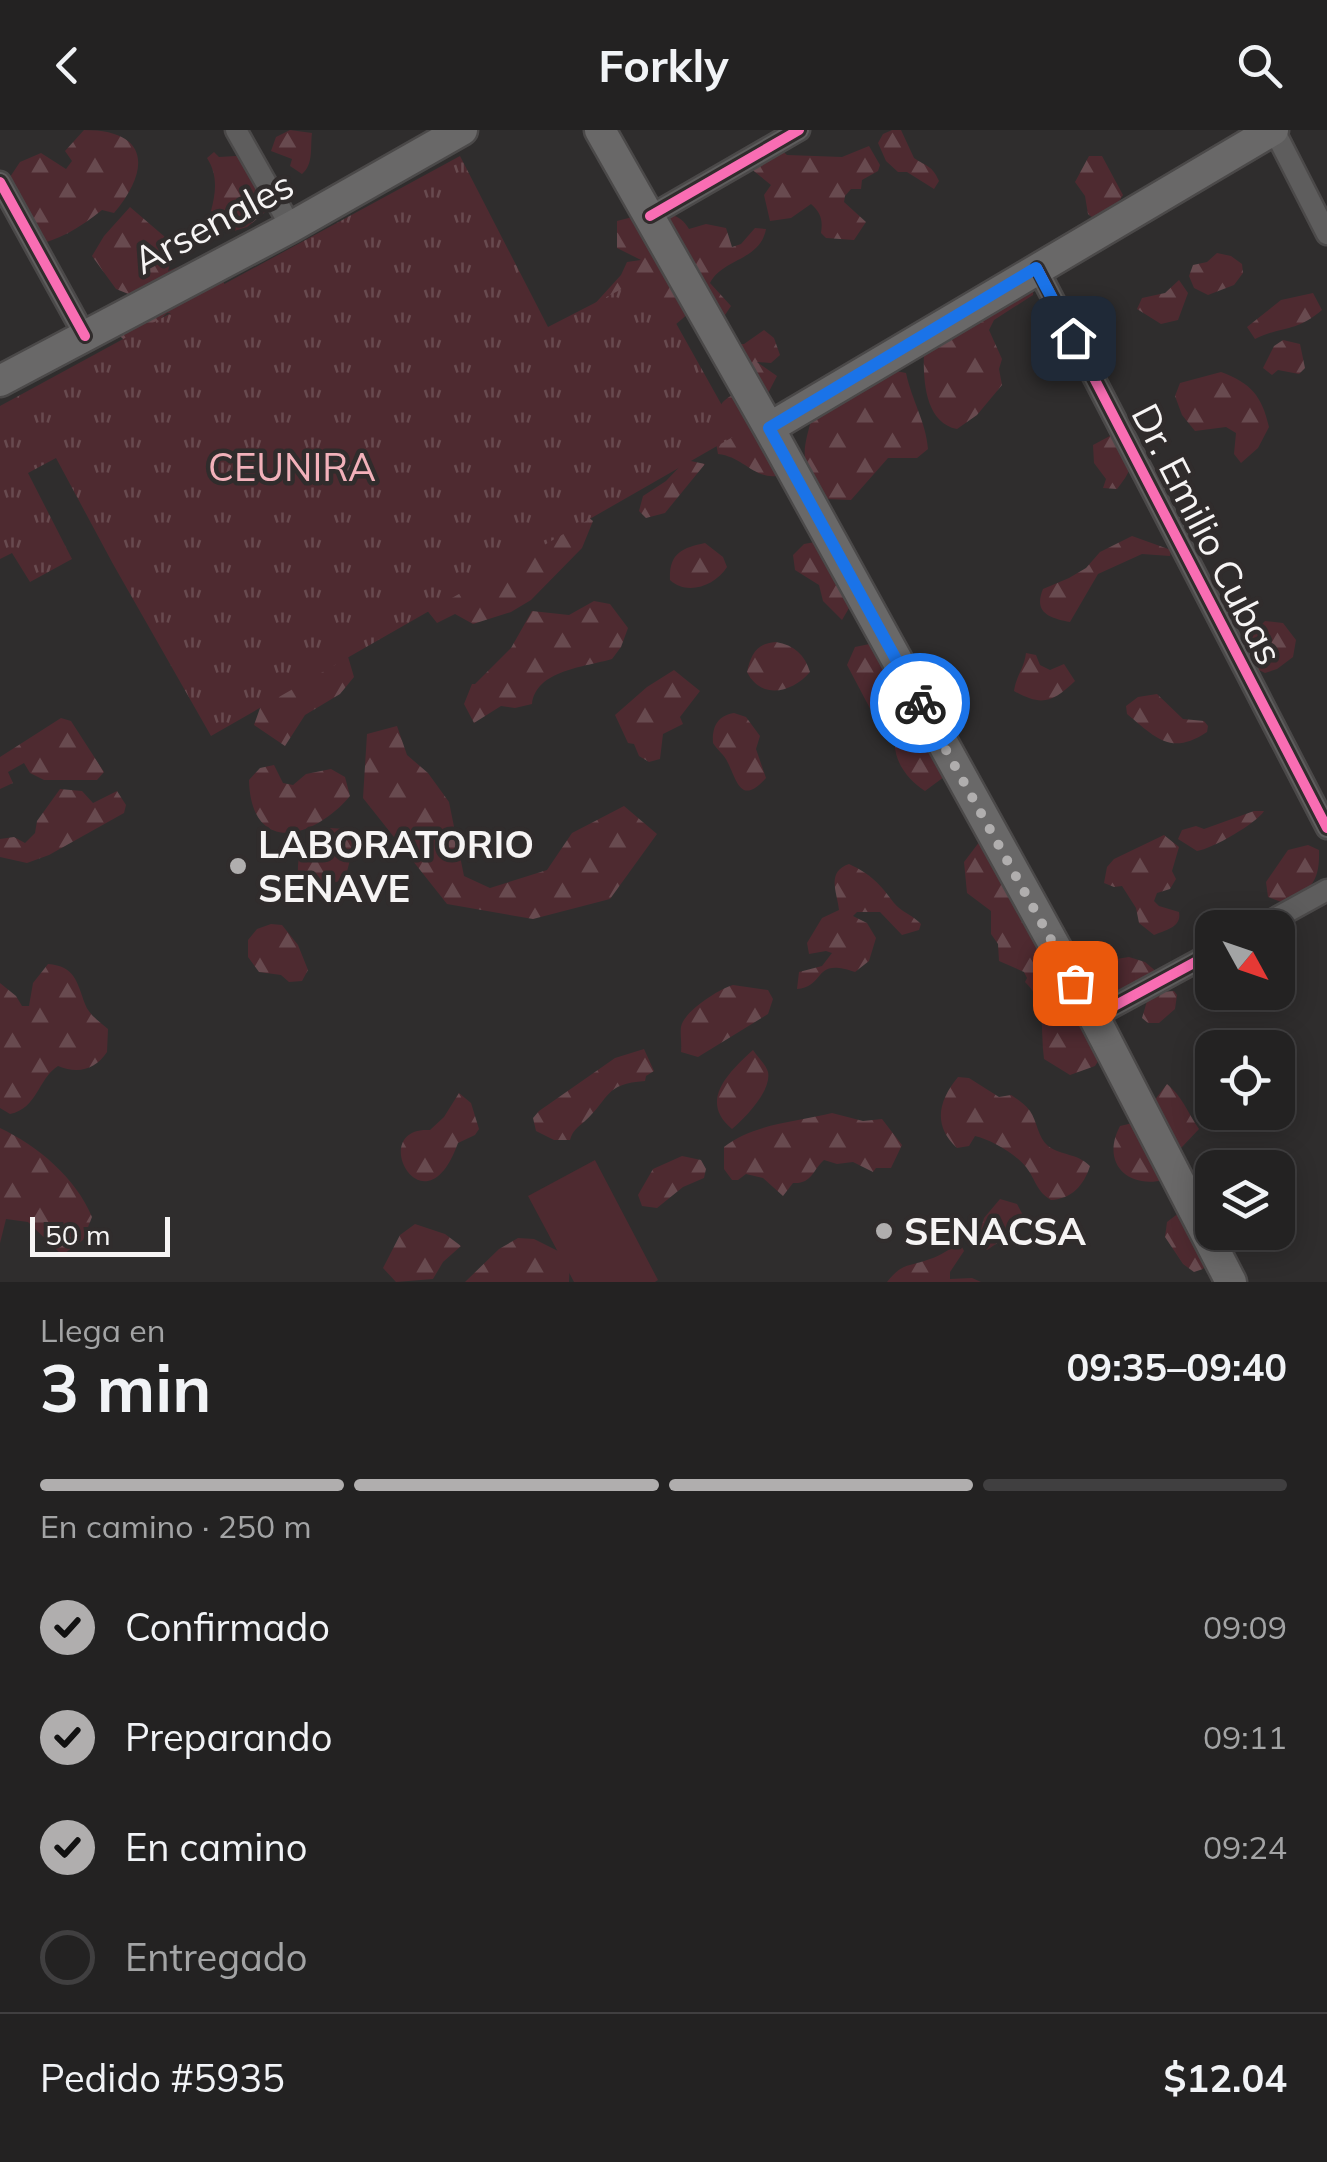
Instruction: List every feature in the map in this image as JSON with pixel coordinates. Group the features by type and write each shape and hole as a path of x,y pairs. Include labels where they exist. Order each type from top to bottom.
{"main road":[{"name":"Arsenales","path":"0,381 290,227 462,130"},
{"path":"600,130 1094,1018 1230,1282"},
{"path":"769,428 1273,130"}],"street":[{"path":"236,130 290,227"},
{"path":"650,216 799,130"},
{"path":"1273,130 1327,234"},
{"path":"0,182 85,336"},
{"name":"Dr. Emilio Cubas","path":"1036,268 1327,828"},
{"path":"1291,910 1327,890"},
{"path":"1094,1018 1195,962"}],"green space":[{"path":"84,130 121,137 132,145 138,167 134,181 114,213 102,210 68,233 30,246 15,232 8,192 10,177 20,162 41,153 66,169 72,161 65,151"},
{"path":"290,130 312,133 310,160 302,174 290,166 292,159 271,151 276,137"},
{"path":"901,130 914,158 934,172 939,181 934,189 907,172 898,172 886,161 878,143 883,134"},
{"path":"777,146 787,155 842,157 869,146 880,165 878,171 862,180 861,189 851,189 844,202 866,222 854,240 826,238 821,233 819,214 811,204 791,218 770,221 764,195 771,185 750,168"},
{"path":"214,152 219,157 236,156 244,160 269,209 247,227 234,231 211,211 215,184 207,158"},
{"name":"CEUNIRA","path":"460,156 548,327 649,275 738,434 211,736 56,458 28,473 72,559 30,582 12,553 0,559 0,406"},
{"path":"1089,156 1102,156 1123,195 1109,218 1088,214 1085,196 1075,182"},
{"path":"130,207 165,237 173,253 168,271 203,257 221,271 225,287 167,313 131,346 112,329 167,273 136,297 116,289 92,256"},
{"path":"648,213 677,217 689,229 706,224 726,228 732,247 741,244 755,228 766,229 757,247 723,269 710,283 731,306 725,315 689,313 675,325 591,308 621,275 627,262 641,260 617,248 617,221"},
{"path":"1217,253 1242,264 1243,273 1234,285 1208,295 1194,288 1189,276 1193,265 1207,262"},
{"path":"1179,280 1188,293 1178,320 1161,324 1137,309 1142,298 1165,293"},
{"path":"1034,283 1033,295 994,320 989,330 1002,359 1002,385 977,415 957,429 946,425 928,397 924,350 969,329 977,318"},
{"path":"1313,293 1322,310 1297,326 1255,339 1247,327 1281,300"},
{"path":"764,330 774,338 780,355 771,363 757,362 777,376 765,399 733,344 744,344"},
{"path":"1283,340 1300,344 1305,368 1299,374 1278,370 1272,375 1263,368 1274,346"},
{"path":"1221,372 1254,392 1269,427 1258,448 1241,463 1234,454 1236,433 1226,427 1195,431 1182,415 1175,396 1180,383"},
{"path":"906,373 928,449 917,458 888,458 851,500 825,499 805,457 814,410 882,374"},
{"path":"733,395 744,401 782,475 764,475 718,454 717,413 720,405"},
{"path":"1123,429 1136,433 1132,463 1117,489 1103,488 1106,479 1094,463 1093,445"},
{"path":"686,460 705,464 665,513 646,518 639,511 643,496 666,481"},
{"path":"577,508 593,521 582,548 531,600 511,612 473,624 455,614 437,623 422,604"},
{"path":"1132,536 1171,550 1170,556 1142,554 1098,574 1070,622 1045,613 1040,604 1043,589 1086,568 1100,552"},
{"path":"815,542 852,603 842,620 823,601 819,585 795,570 793,555 804,544"},
{"path":"705,543 723,557 727,567 722,574 708,584 692,588 670,580 672,564 679,553"},
{"path":"594,601 610,604 628,628 612,659 552,677 535,693 532,704 501,706 474,723 464,704 472,684 511,648 532,611 569,615"},
{"path":"1265,621 1283,623 1296,640 1293,657 1265,673 1253,667 1250,647"},
{"path":"776,642 798,652 810,672 786,689 768,690 747,672 756,651"},
{"path":"879,642 907,708 874,716 847,665 855,647"},
{"path":"344,643 354,677 340,694 305,715 285,746 254,725 265,694"},
{"path":"1026,653 1036,655 1040,665 1050,670 1064,664 1075,681 1047,700 1014,691"},
{"path":"674,670 700,691 680,717 683,724 663,734 660,759 649,762 639,756 634,744 628,743 615,715"},
{"path":"1157,694 1183,719 1204,721 1207,732 1183,743 1164,741 1127,714 1126,706 1138,697"},
{"path":"734,713 746,717 760,736 756,749 766,778 751,790 741,788 713,743 717,723"},
{"path":"61,718 71,721 104,772 97,780 44,780 30,773 24,763 8,772 13,783 0,789 0,757"},
{"path":"919,723 948,774 925,791 904,770 895,750 895,743"},
{"path":"397,726 407,755 428,773 449,802 464,876 490,888 547,870 572,833 624,806 657,834 610,899 533,919 447,904 363,798 367,734"},
{"path":"274,765 283,783 293,785 306,774 331,769 345,777 350,796 335,811 303,830 272,830 261,821 252,804 249,780 260,768"},
{"path":"60,789 82,791 93,803 117,791 126,805 124,813 27,863 0,857 0,839 14,837 25,843"},
{"path":"1264,811 1244,828 1204,849 1197,851 1178,839 1182,830 1196,826 1204,829"},
{"path":"329,828 347,829 355,841 345,879 315,889 298,875 299,858 314,836"},
{"path":"1164,835 1179,847 1172,871 1176,879 1170,889 1157,893 1154,901 1179,912 1179,917 1172,927 1154,935 1139,923 1136,908 1122,886 1104,883 1107,867 1114,859"},
{"path":"980,841 1045,931 1040,959 1048,965 1065,965 1079,994 1076,1017 1093,1041 1106,1049 1095,1066 1070,1075 1044,1059 1037,999 1025,982 1024,972 999,961 998,944 991,934 991,911 967,893 964,862"},
{"path":"1308,845 1319,850 1318,870 1312,884 1284,903 1268,897 1266,882 1288,850"},
{"path":"849,864 869,876 897,906 918,921 919,930 902,935 880,912 857,912 853,916 867,923 876,938 869,961 855,972 841,968 826,970 813,983 797,989 799,972 822,966 832,953 809,954 807,943 822,918 839,910 835,877"},
{"path":"282,925 298,945 308,970 302,981 289,982 281,975 259,972 248,957 248,940 257,929"},
{"path":"1129,957 1145,962 1165,979 1150,998 1161,992 1174,991 1177,995 1175,1009 1159,1023 1148,1023 1142,1018 1147,1001 1097,998 1080,967 1098,958"},
{"path":"48,964 64,968 74,976 89,1012 108,1029 107,1052 86,1069 58,1066 26,1106 10,1114 0,1108 0,983 22,1006 29,1006 33,983"},
{"path":"733,985 768,990 773,999 768,1014 698,1057 681,1052 681,1027 688,1014"},
{"path":"644,1049 654,1071 645,1081 622,1085 609,1093 570,1140 554,1140 536,1131 533,1118 539,1111 615,1058"},
{"path":"753,1050 767,1069 766,1088 732,1129 722,1118 717,1098 727,1077"},
{"path":"958,1077 969,1078 999,1097 1016,1098 1030,1111 1048,1146 1090,1166 1076,1190 1051,1200 1022,1162 995,1144 975,1136 969,1146 957,1148 944,1130 941,1112"},
{"path":"1167,1084 1195,1122 1198,1130 1181,1148 1167,1132 1154,1101"},
{"path":"459,1093 471,1103 479,1129 458,1143 444,1170 430,1180 417,1180 407,1171 401,1157 402,1144 411,1133 430,1130"},
{"path":"832,1113 863,1121 882,1119 902,1145 891,1168 876,1168 873,1172 853,1162 837,1164 824,1160 808,1179 793,1183 783,1196 763,1178 746,1174 732,1180 724,1169 724,1147 735,1139"},
{"path":"1137,1122 1164,1180 1138,1180 1121,1170 1116,1161 1115,1139 1120,1126"},
{"path":"0,1128 28,1144 66,1176 92,1217 83,1240 62,1255 28,1222 6,1219 0,1243"},
{"path":"682,1156 701,1160 706,1169 704,1178 683,1187 657,1208 642,1206 638,1195 653,1169"},
{"path":"595,1160 658,1280 655,1282 574,1282 528,1196"},
{"path":"1000,1199 1017,1204 1025,1219 1018,1229 987,1250 977,1242 984,1218"},
{"path":"1184,1209 1195,1218 1195,1250 1213,1250 1203,1269 1194,1272 1183,1264 1165,1237 1167,1222"},
{"path":"415,1224 445,1234 461,1246 443,1262 433,1279 396,1282 383,1268 400,1235"},
{"path":"518,1238 534,1239 570,1257 569,1282 465,1282 499,1249"},
{"path":"960,1243 964,1251 950,1272 950,1279 972,1278 981,1282 887,1282 902,1268 934,1258"}],"cycle path":[{"path":"650,216 799,130"},
{"path":"0,182 85,336"},
{"path":"1037,268 1327,828"},
{"path":"1094,1017 1195,962"}],"way so far":[{"path":"920,703 1075,983"}],"place":[{"name":"LABORATORIO SENAVE","path":"238,866"},
{"name":"SENACSA","path":"884,1231"}],"route":[{"path":"920,703 769,428 1036,268 1073,338"}]}
